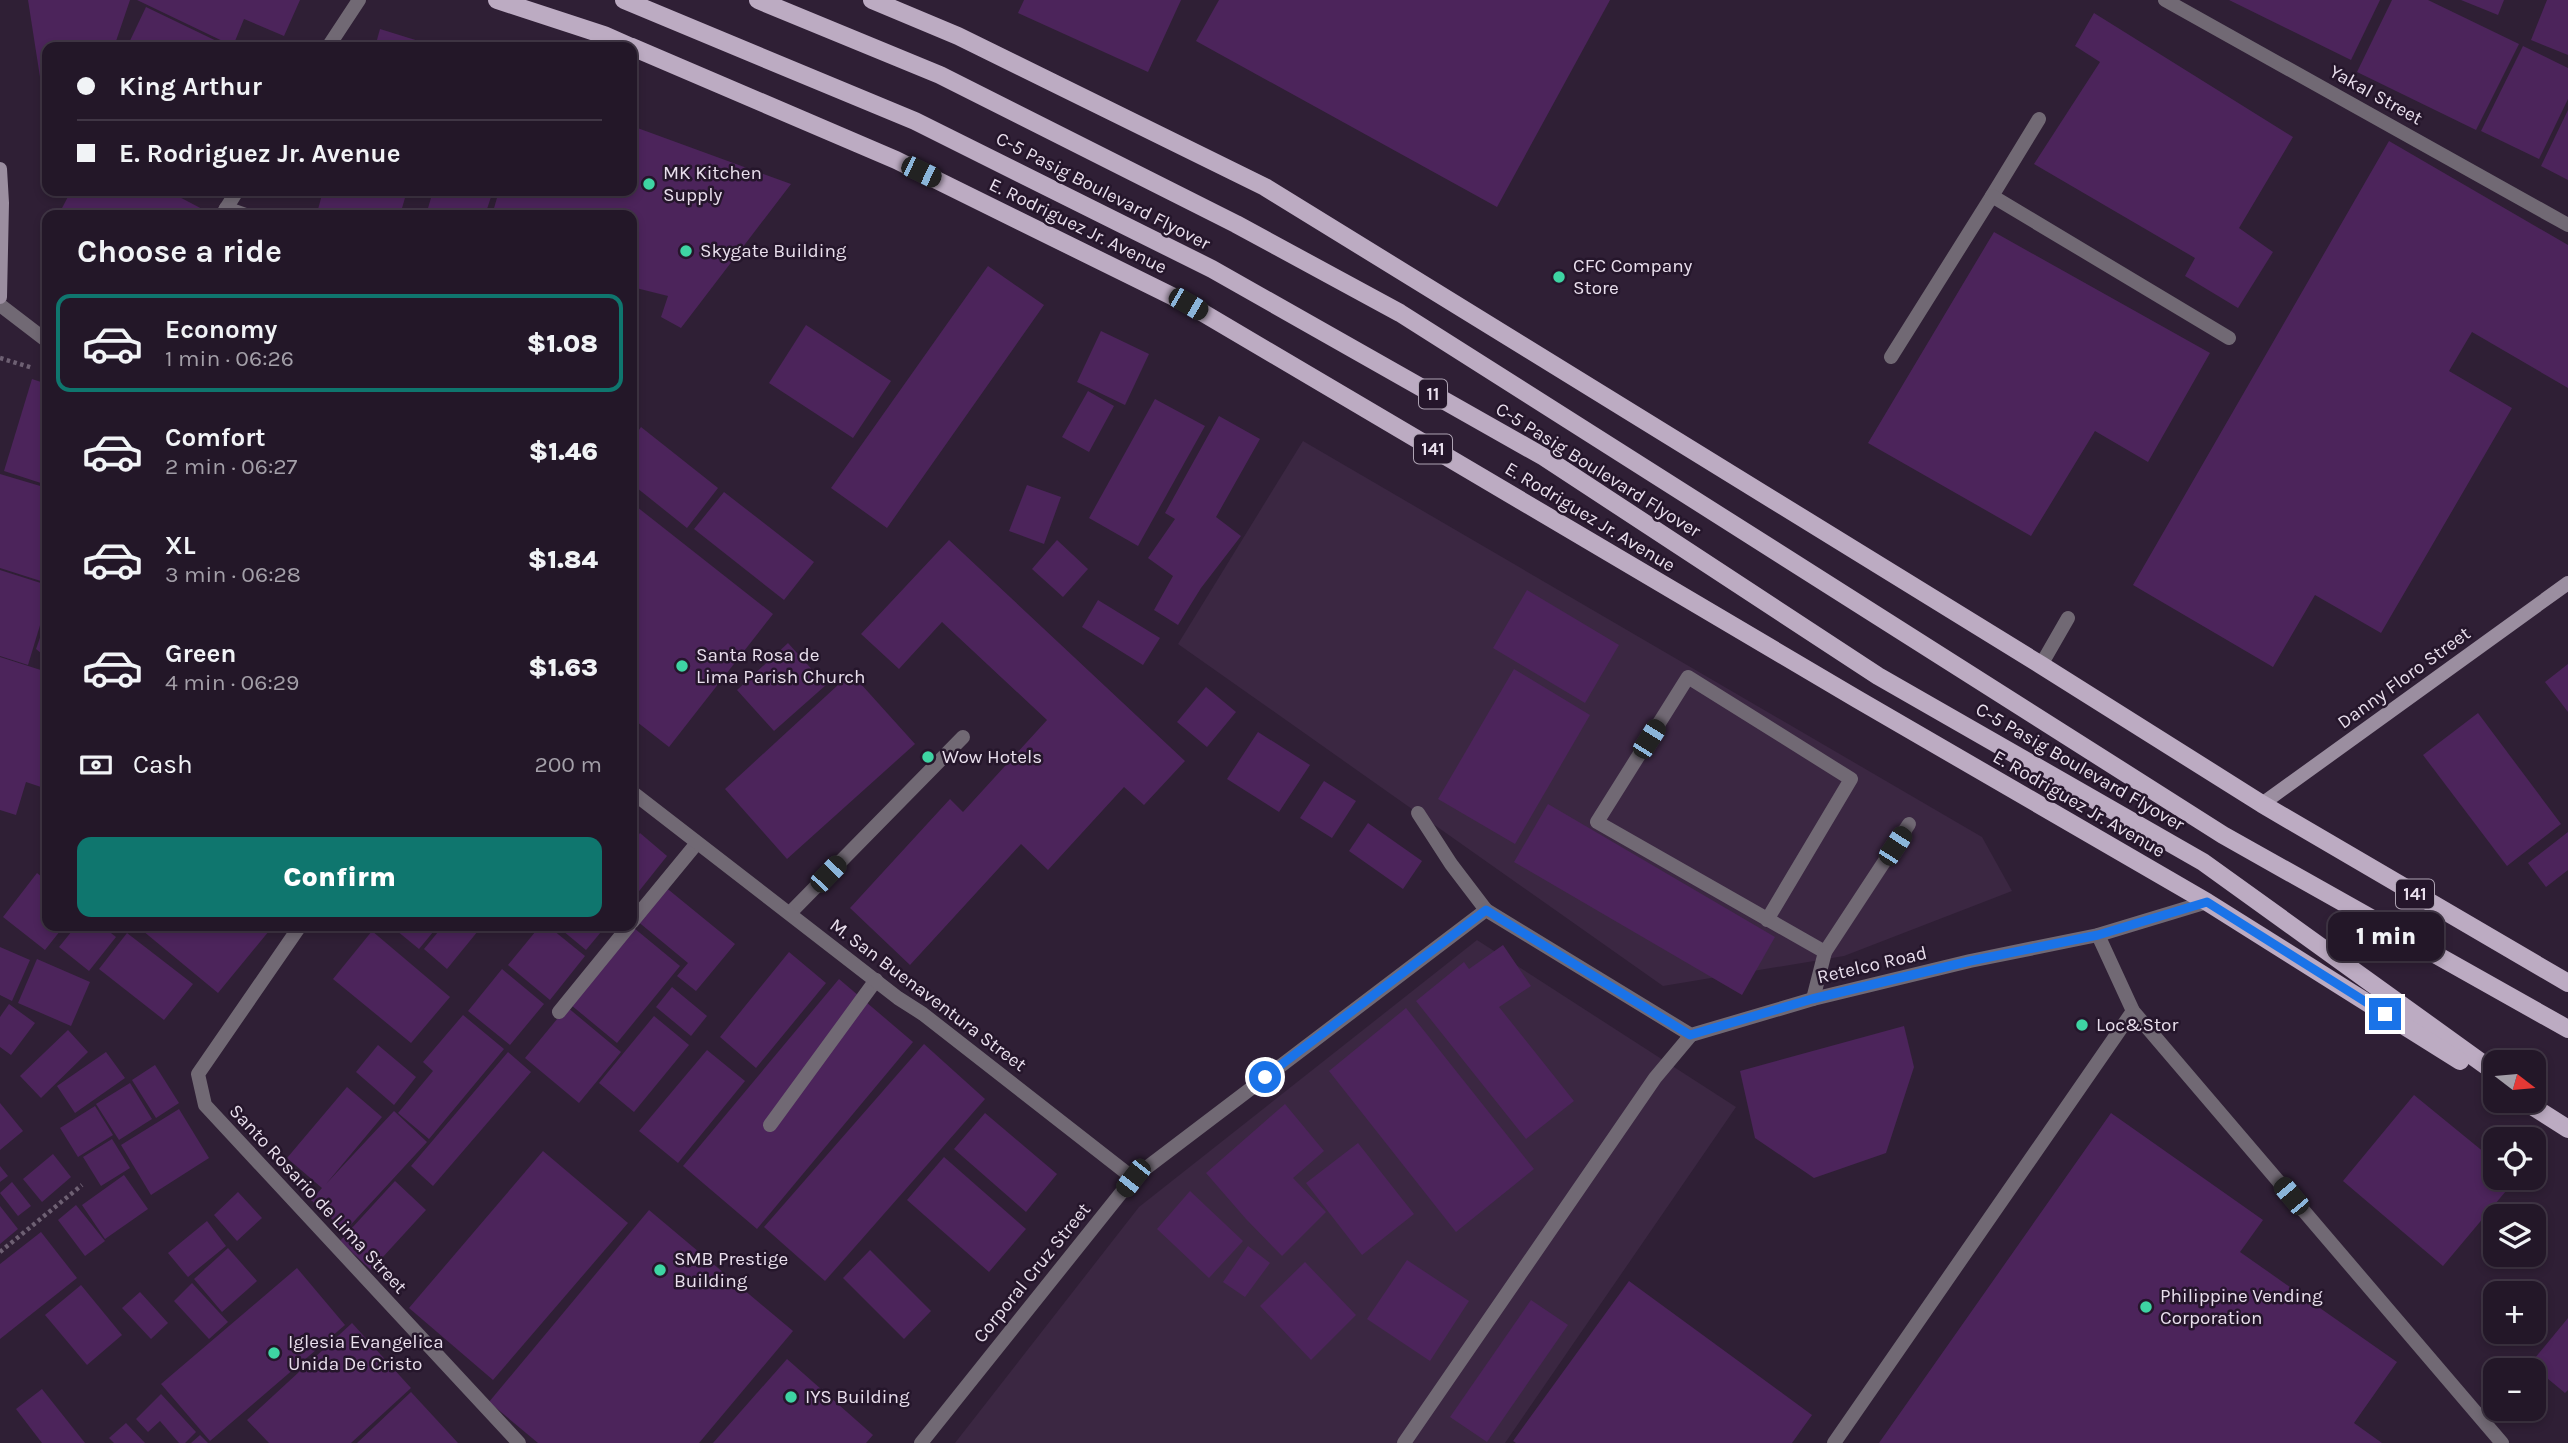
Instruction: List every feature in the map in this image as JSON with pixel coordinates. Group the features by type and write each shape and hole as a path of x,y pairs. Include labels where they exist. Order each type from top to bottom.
{"main road":[{"name":"E. Rodriguez Jr. Avenue","path":"497,0 619,42"},
{"name":"C-5 Pasig Boulevard Flyover","path":"624,0 915,121 1212,269 1544,457 1878,676 2203,862 2483,1064"},
{"name":"C-5 Pasig Boulevard Flyover","path":"758,0 940,75 1236,224 1400,313 2223,835 2568,1029"},
{"name":"141","path":"872,0 958,36 1265,187 2262,804 2568,983"},
{"name":"E. Rodriguez Jr. Avenue","path":"637,50 897,160 1188,304 2207,902 2483,1075"},
{"path":"0,169 0,297"},
{"name":"Danny Floro Street","path":"2262,804 2568,583"},
{"path":"2546,1111 2568,1127"},
{"path":"2544,1113 2568,1127"}],"street":[{"path":"331,42 359,0"},
{"name":"Yakal Street","path":"2171,1 2568,225"},
{"path":"1891,357 2039,118"},
{"path":"1992,195 2229,338"},
{"path":"0,305 42,337"},
{"path":"2041,665 2068,618"},
{"path":"1767,920 1851,779 1688,677 1597,822 1767,920 1825,952"},
{"path":"790,913 963,737"},
{"name":"M. San Buenaventura Street","path":"637,796 1133,1178"},
{"path":"1404,1443 1654,1078 1690,1035 1486,910 1451,864 1418,813"},
{"path":"1812,999 1825,952 1909,824"},
{"path":"637,916 697,843"},
{"name":"Retelco Road","path":"1690,1035 1812,999 1970,961 2098,935 2207,902"},
{"name":"Corporal Cruz Street","path":"921,1443 1133,1178 1486,910"},
{"name":"Santo Rosario de Lima Street","path":"297,931 198,1073 205,1105 519,1443"},
{"path":"559,1012 624,931"},
{"path":"2098,935 2133,1011 2502,1443"},
{"path":"770,1125 876,980"},
{"path":"1834,1443 2133,1011"}],"path":[{"path":"0,358 18,364"},
{"path":"0,1252 82,1185"}],"shaded area":[{"path":"1303,441 1982,837 2012,891 1844,956 1663,986 1178,644"},
{"path":"1477,940 1736,1107 1505,1443 955,1443 1139,1207"}],"building":[{"path":"28,0 130,0 116,42 42,42 42,90"},
{"path":"137,0 300,0 284,36 244,19 235,42 225,42"},
{"path":"1024,0 1181,0 1148,72 1018,13"},
{"path":"1219,0 1610,0 1497,207 1196,41"},
{"path":"2229,0 2380,0 2351,60"},
{"path":"2392,0 2428,0 2519,44 2476,130 2357,72"},
{"path":"2461,0 2504,0 2498,15"},
{"path":"2547,0 2568,0 2568,55 2531,40"},
{"path":"146,7 219,42 129,42"},
{"path":"2094,13 2293,137 2239,228 2273,252 2238,308 2185,276 2195,258 2034,164 2100,62 2075,46"},
{"path":"380,29 422,42 376,42"},
{"path":"2523,46 2568,68 2568,99 2539,159 2481,131"},
{"path":"2568,110 2568,180 2541,166"},
{"name":"Skygate Building","path":"637,128 791,184 681,328 661,317 668,296 637,288 637,210 493,210 498,196 637,196"},
{"path":"2389,141 2568,245 2568,388 2472,332 2449,371 2512,408 2381,633 2315,595 2273,667 2133,585"},
{"path":"68,196 178,196 204,210 61,210"},
{"path":"322,196 406,196 401,210 318,210"},
{"path":"432,196 491,196 487,210 427,210"},
{"path":"1994,232 2210,353 2148,462 2095,431 2031,536 1868,443"},
{"path":"988,266 1044,305 887,528 831,488"},
{"path":"806,325 891,381 853,438 769,383"},
{"path":"1101,331 1149,354 1125,405 1077,382"},
{"path":"32,379 42,382 42,483 4,471"},
{"path":"1088,391 1114,406 1089,452 1062,437"},
{"path":"1155,399 1205,426 1138,546 1089,518"},
{"path":"1219,416 1260,439 1216,517 1241,536 1201,588 1178,625 1154,610 1173,576 1148,558 1175,519 1165,513"},
{"path":"641,427 718,488 687,528 637,488 637,433"},
{"path":"0,474 42,487 42,581 0,568"},
{"path":"1027,485 1061,497 1044,544 1009,531"},
{"path":"724,492 814,562 784,600 694,529"},
{"name":"Santa Rosa de Lima Parish Church","path":"637,507 773,614 669,747 637,722"},
{"path":"949,540 1185,761 1144,805 1124,787 1048,870 1021,844 910,965 850,908 950,799 963,812 1047,720 942,622 899,669 861,634"},
{"path":"1057,540 1088,569 1063,597 1032,569"},
{"path":"0,570 42,583 42,619 28,665 0,656"},
{"path":"1527,590 1619,645 1585,703 1493,648"},
{"path":"1098,600 1160,638 1143,665 1082,627"},
{"path":"42,632 42,654 36,649"},
{"path":"788,643 826,685 774,731 737,690"},
{"path":"0,657 42,670 42,787 26,782 16,815 0,810"},
{"path":"2568,664 2568,712 2545,682"},
{"path":"1514,669 1590,715 1515,844 1438,799"},
{"path":"851,673 915,744 787,859 725,789"},
{"path":"1206,687 1236,712 1207,747 1177,722"},
{"path":"2478,713 2561,824 2507,866 2423,755"},
{"path":"1258,732 1310,765 1279,812 1227,779"},
{"path":"1324,781 1356,801 1332,838 1300,818"},
{"path":"1548,804 1775,937 1742,995 1514,862"},
{"path":"1368,823 1422,861 1403,889 1349,851"},
{"path":"2568,832 2568,870 2546,887 2528,863"},
{"path":"640,833 667,856 637,894 637,837"},
{"path":"37,873 42,877 42,931 60,931 45,950 3,917"},
{"path":"664,886 735,944 696,991 677,976 688,963 637,919"},
{"path":"637,930 680,966 617,1043 571,1005 632,931"},
{"path":"72,931 108,931 116,937 89,971 59,947"},
{"path":"143,931 269,931 218,993"},
{"path":"372,931 450,997 411,1043 333,979"},
{"path":"397,931 434,931 419,949"},
{"path":"439,931 478,931 447,969 424,949"},
{"path":"536,931 554,931 585,956 550,1000 508,965"},
{"path":"563,931 602,931 586,950"},
{"path":"127,933 193,984 164,1020 99,969"},
{"path":"1503,945 1531,986 1499,1007 1574,1101 1526,1139 1416,1001 1464,962 1469,969"},
{"path":"0,947 30,960 12,1001 0,995"},
{"path":"789,952 826,983 756,1068 720,1037"},
{"path":"37,959 90,982 71,1026 18,1003"},
{"path":"502,969 544,1004 510,1045 468,1011"},
{"path":"839,979 913,1042 757,1229 683,1166"},
{"path":"672,987 707,1016 691,1036 656,1007"},
{"path":"9,1004 35,1023 11,1055 0,1047 0,1017"},
{"path":"567,1007 621,1052 579,1103 525,1058"},
{"path":"1406,1008 1534,1169 1456,1232 1329,1071"},
{"path":"463,1015 504,1049 429,1139 398,1113 433,1071 423,1062"},
{"path":"654,1016 689,1045 634,1112 599,1083"},
{"path":"1904,1026 1914,1067 1886,1153 1814,1178 1755,1138 1740,1071"},
{"path":"68,1030 88,1052 41,1098 20,1076"},
{"path":"924,1044 985,1099 825,1281 764,1227"},
{"path":"378,1045 416,1077 394,1105 356,1072"},
{"path":"707,1050 745,1081 678,1163 639,1131"},
{"path":"106,1052 125,1078 75,1113 57,1086"},
{"path":"508,1052 531,1072 433,1186 411,1166"},
{"path":"155,1065 179,1103 156,1118 132,1080"},
{"path":"130,1083 152,1119 119,1140 96,1104"},
{"path":"347,1087 382,1117 326,1184 394,1111 427,1142 345,1231 311,1200 322,1188 287,1158"},
{"path":"2414,1095 2483,1151 2483,1190 2507,1190 2495,1204 2483,1204 2483,1218 2443,1266 2343,1181"},
{"path":"0,1103 23,1131 0,1150"},
{"path":"1285,1104 1324,1151 1293,1178 1326,1212 1282,1256 1206,1173"},
{"path":"95,1106 113,1135 78,1157 60,1128"},
{"path":"179,1109 209,1158 151,1195 121,1145"},
{"path":"985,1113 1057,1174 1026,1212 954,1149"},
{"name":"Philippine Vending Corporation","path":"2111,1113 2263,1220 2240,1252 2397,1362 2354,1423 2382,1443 1879,1443"},
{"path":"112,1139 130,1168 101,1186 83,1157"},
{"path":"1358,1143 1414,1214 1362,1255 1306,1183"},
{"path":"543,1151 628,1223 493,1380 409,1308"},
{"path":"53,1154 71,1177 42,1202 23,1179"},
{"path":"944,1157 1026,1229 989,1272 907,1200"},
{"path":"0,1166 8,1176 0,1182"},
{"path":"124,1175 148,1209 105,1239 82,1205"},
{"path":"395,1181 426,1210 371,1270 340,1241"},
{"path":"12,1182 31,1206 18,1216 0,1193"},
{"path":"1190,1191 1243,1241 1209,1278 1157,1229"},
{"path":"238,1192 262,1218 237,1241 214,1215"},
{"path":"76,1205 105,1241 85,1256 58,1220"},
{"path":"0,1206 18,1229 0,1244"},
{"name":"SMB Prestige Building","path":"649,1210 793,1331 699,1443 538,1443 489,1402"},
{"path":"207,1221 226,1246 188,1277 168,1253"},
{"path":"41,1232 77,1278 0,1339 0,1264"},
{"path":"1248,1246 1270,1263 1245,1297 1223,1282"},
{"path":"228,1248 257,1281 222,1312 194,1279"},
{"path":"870,1250 931,1311 904,1339 843,1278"},
{"path":"1407,1260 1469,1301 1430,1361 1367,1319"},
{"path":"1305,1262 1356,1315 1311,1360 1260,1306"},
{"path":"297,1268 345,1325 210,1441 161,1384"},
{"path":"1629,1281 1812,1415 1792,1443 1513,1441"},
{"path":"192,1283 228,1322 209,1339 174,1301"},
{"path":"81,1285 122,1335 87,1365 45,1315"},
{"path":"140,1292 168,1323 151,1339 122,1308"},
{"path":"1531,1300 1568,1325 1487,1442 1450,1417"},
{"path":"2568,1318 2568,1390 2565,1393 2546,1377 2546,1358 2535,1358"},
{"path":"352,1323 411,1388 351,1443 269,1443 247,1420"},
{"name":"IYS Building","path":"787,1359 873,1435 866,1443 713,1443"},
{"path":"42,1389 85,1443 42,1443 16,1409"},
{"path":"411,1392 458,1443 357,1443"},
{"path":"161,1394 196,1432 185,1443 179,1443 160,1421 148,1432 136,1419"},
{"path":"126,1423 145,1443 114,1443 109,1438"},
{"path":"200,1435 208,1443 191,1443"}],"place":[{"name":"MK Kitchen Supply","path":"649,184"},
{"name":"Skygate Building","path":"686,251"},
{"name":"CFC Company Store","path":"1559,277"},
{"name":"Santa Rosa de Lima Parish Church","path":"682,666"},
{"name":"Wow Hotels","path":"928,757"},
{"name":"Loc&Stor","path":"2082,1025"},
{"name":"SMB Prestige Building","path":"660,1270"},
{"name":"Philippine Vending Corporation","path":"2146,1307"},
{"name":"Iglesia Evangelica Unida De Cristo","path":"274,1353"},
{"name":"IYS Building","path":"791,1397"}],"route":[{"path":"1265,1077 1486,910 1690,1035 1812,999 1970,961 2098,935 2207,902 2385,1014"}]}
